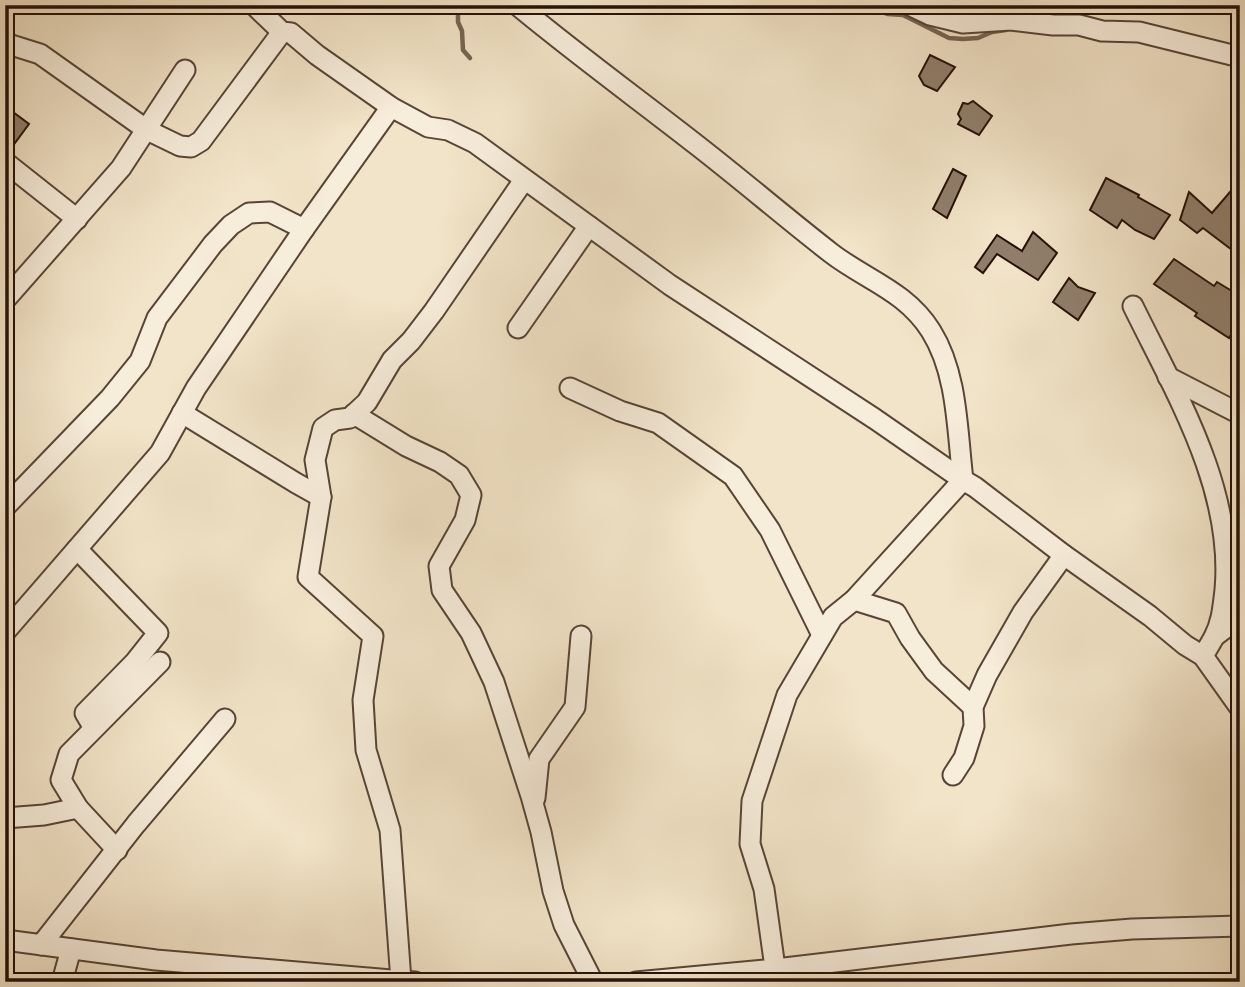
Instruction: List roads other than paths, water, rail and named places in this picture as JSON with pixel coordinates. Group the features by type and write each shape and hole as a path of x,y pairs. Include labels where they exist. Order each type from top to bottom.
{"street":[{"path":"517,5 835,256 908,303 930,329 943,354 953,392 963,480 855,600 833,617 787,695 752,801 750,844 764,889 777,975"},
{"path":"909,5 930,15 963,23 1011,20 1079,25 1102,31 1139,32 1240,57"},
{"path":"265,9 282,32 291,33 317,55 391,107 428,127 448,130 475,143 681,293 975,487 1203,656 1240,708"},
{"path":"5,43 40,54 147,130 180,146 191,147 201,141 282,32"},
{"path":"5,300 121,168 184,70"},
{"path":"5,632 160,453 196,388 391,107"},
{"path":"5,162 76,219"},
{"path":"5,940 271,976 408,981 390,830 366,750 363,700 373,636 308,577 321,497 315,460 323,428 335,421 350,418 367,402 392,360 434,311 524,180"},
{"path":"5,507 110,398 140,362 157,318 213,244 231,225 249,213 270,212 304,229"},
{"path":"518,328 589,226"},
{"path":"1133,306 1196,438 1213,481 1223,526 1226,572 1223,613 1215,636 1203,656"},
{"path":"1168,377 1240,414"},
{"path":"570,388 621,411 657,423 733,476 770,530 822,635"},
{"path":"182,413 321,497"},
{"path":"354,414 406,446 440,462 458,475 471,495 465,520 439,566 442,590 471,633 494,682 541,832 553,891 564,925 593,982"},
{"path":"77,549 158,633 135,662 85,713 94,728"},
{"path":"953,775 964,758 974,726 973,707 987,675 1023,612 1064,555"},
{"path":"855,600 896,613 934,671 973,707"},
{"path":"1215,636 1240,617"},
{"path":"534,809 539,759 575,708 581,636"},
{"path":"117,850 78,808 61,780 69,754 159,662"},
{"path":"41,945 136,824 225,719"},
{"path":"5,818 44,815 78,808"},
{"path":"636,982 777,975 1071,934 1132,929 1240,926"},
{"path":"62,982 71,948"}],"waterway":[{"path":"458,5 463,50 470,58"},
{"path":"862,5 888,14 903,15 949,38 978,38 1006,30"}]}
